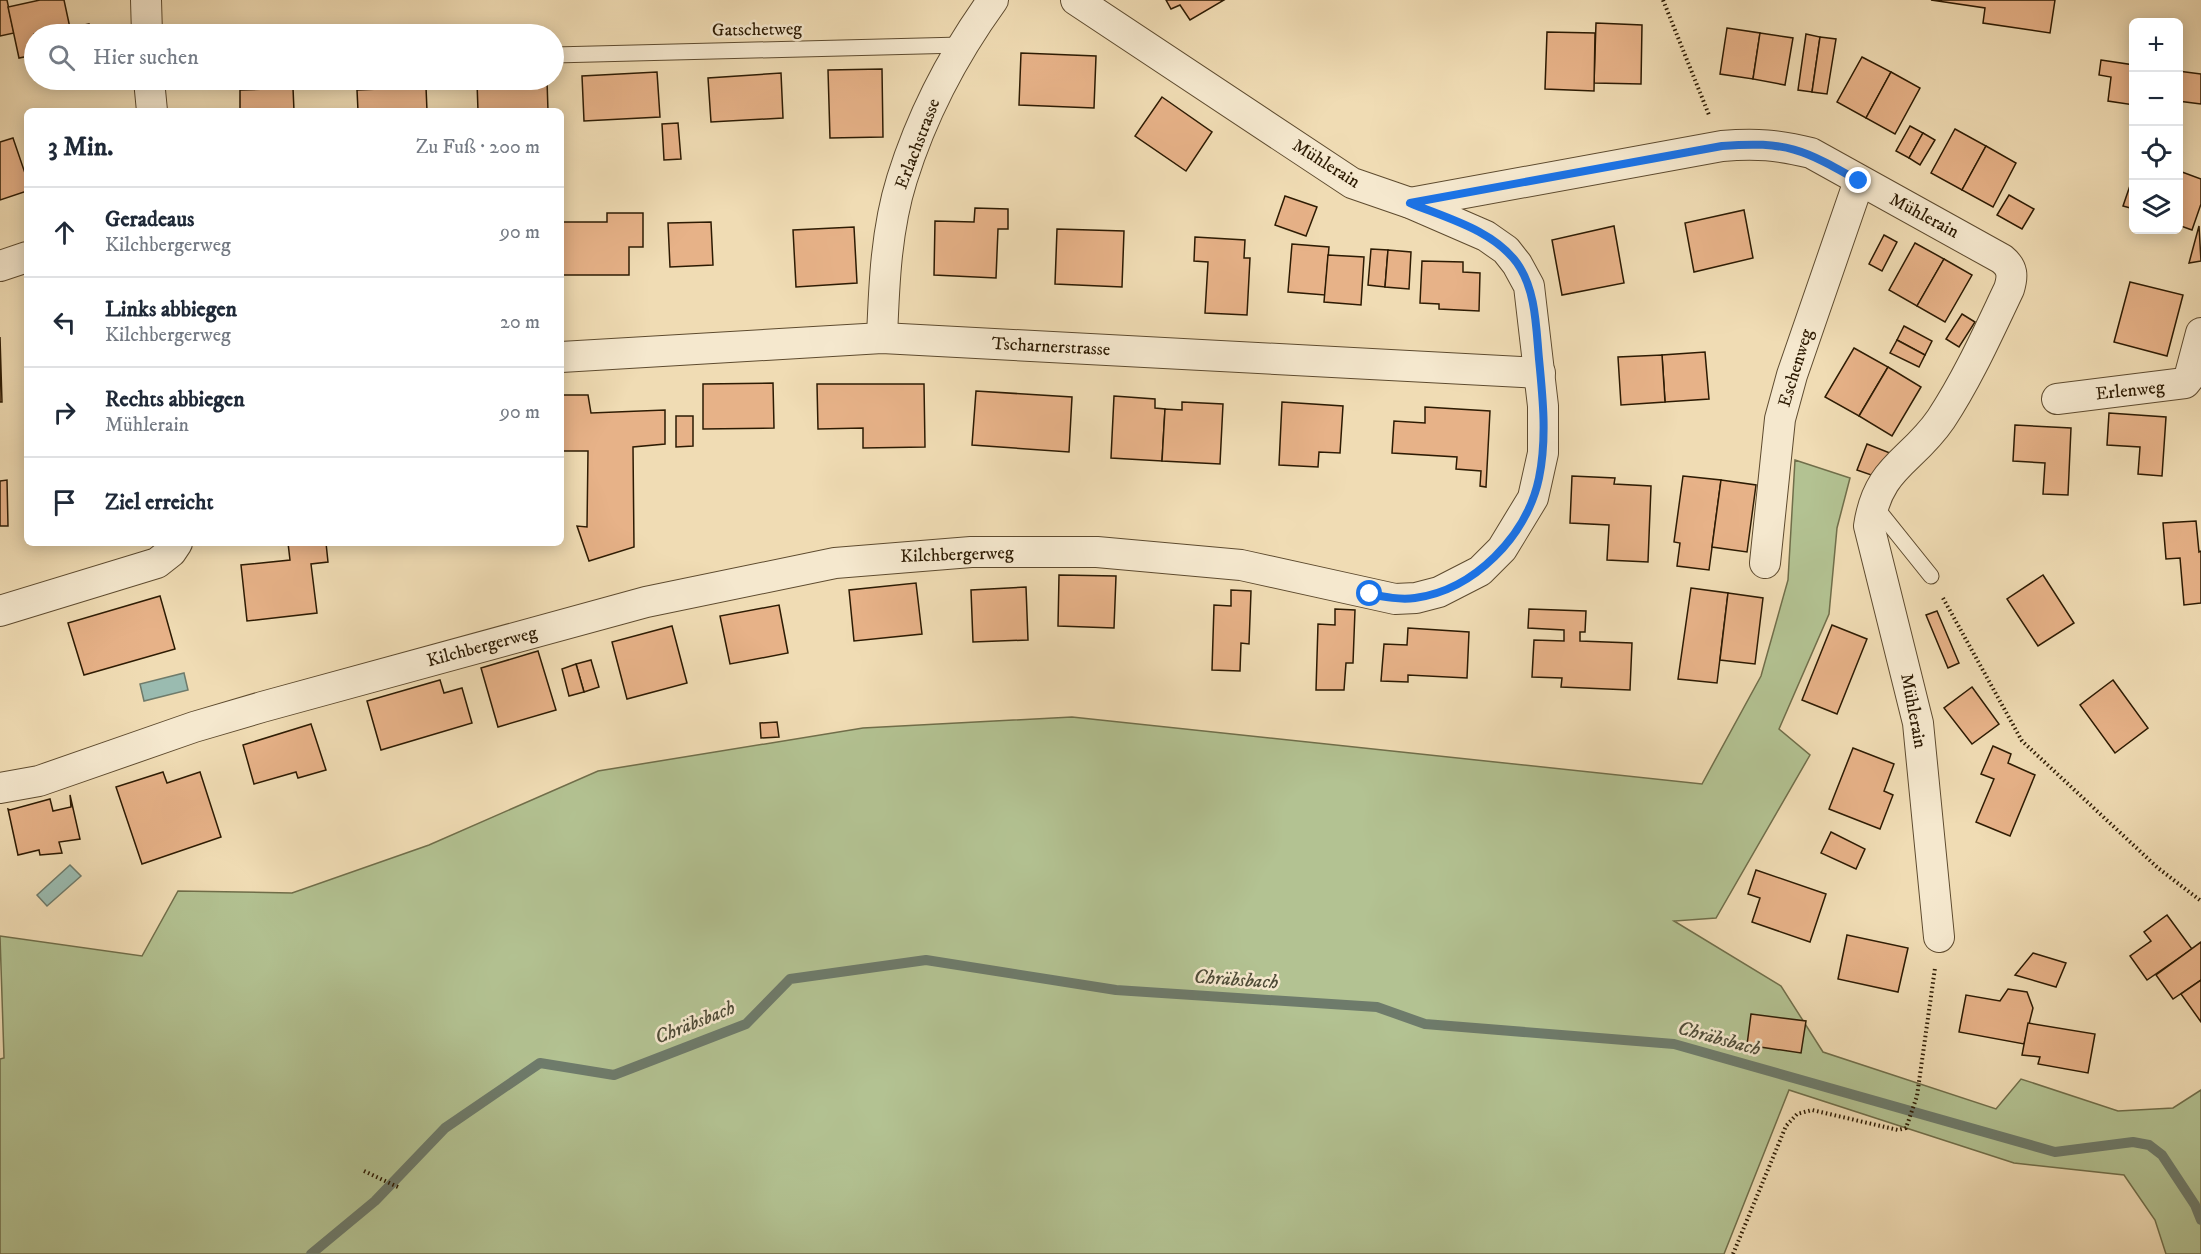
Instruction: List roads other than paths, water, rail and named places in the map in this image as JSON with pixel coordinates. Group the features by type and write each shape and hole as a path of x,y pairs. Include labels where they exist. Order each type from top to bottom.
{"street":[{"path":"146,0 147,24"},
{"name":"Erlachstrasse","path":"882,338 890,233 902,179 930,110 961,45 993,0"},
{"name":"Mühlerain","path":"1076,0 1352,183 1410,203 1722,146 1783,145 1811,153 2002,259 2010,266 2012,279 1965,380 1939,422 1881,484 1872,502 1869,526 1873,553 1918,723 1939,937"},
{"path":"150,90 152,108"},
{"name":"Eschenweg","path":"1765,562 1780,419 1791,375 1859,181"},
{"name":"Kilchbergerweg","path":"0,788 39,781 239,714 646,602 835,562 971,552 1097,552 1241,565 1395,599 1416,598 1439,592 1480,571 1502,549 1533,498 1543,453 1540,373 1529,286 1517,264 1506,250 1486,236 1410,203"},
{"path":"0,266 24,258"},
{"name":"Erlenweg","path":"2057,399 2186,383 2201,333"},
{"name":"Tscharnerstrasse","path":"564,357 882,338 1540,373"},
{"path":"0,611 157,563 175,546"}],"lane":[{"name":"Gatschetweg","path":"564,55 961,45"},
{"path":"1872,502 1931,576"}],"water":[{"path":"184,673 188,690 144,701 140,684"},
{"path":"70,865 81,876 47,906 37,895"}],"waterway":[{"name":"Chräbsbach","path":"311,1254 375,1201 445,1128 540,1063 614,1075 746,1024 790,979 926,960 1116,990 1377,1007 1425,1024 1674,1044 2055,1152 2133,1142 2149,1145 2162,1155 2195,1205 2201,1220"}]}
